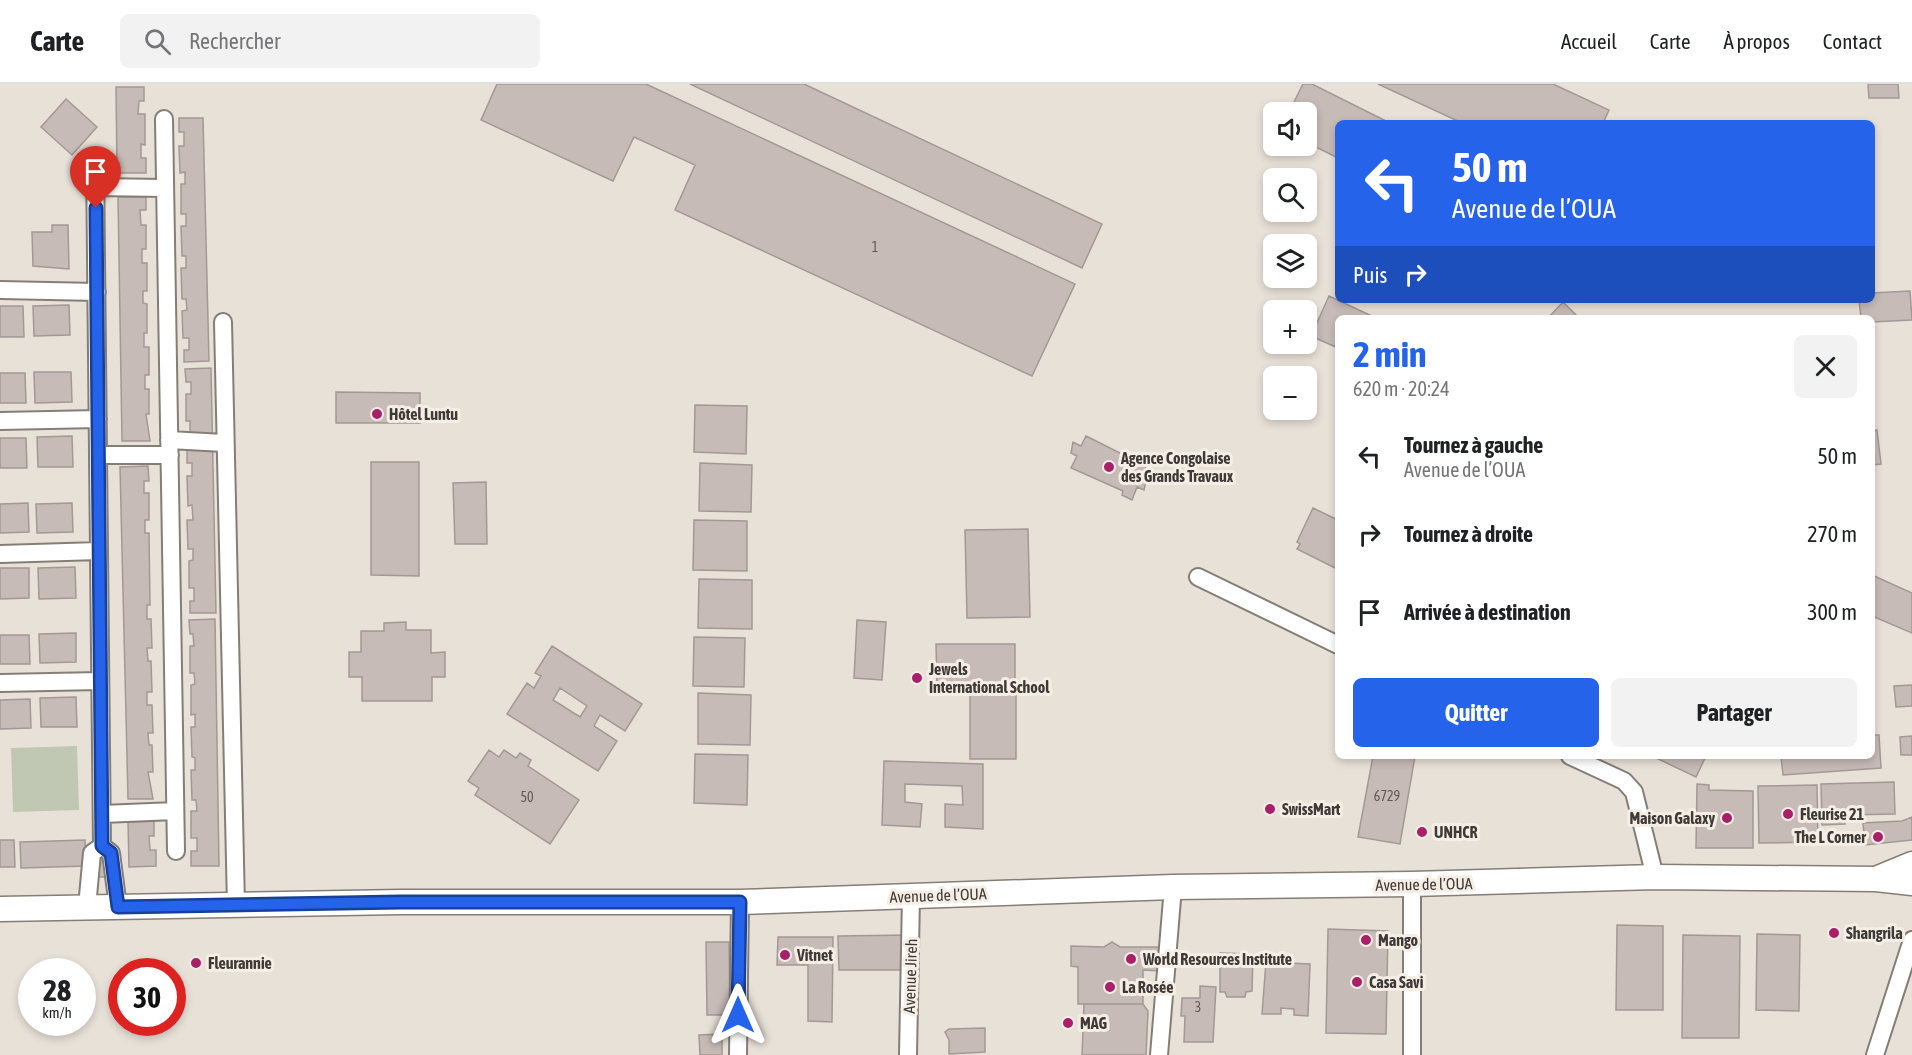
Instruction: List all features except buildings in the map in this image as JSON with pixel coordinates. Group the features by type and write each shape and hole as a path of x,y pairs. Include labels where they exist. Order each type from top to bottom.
{"main road":[{"name":"Avenue de l’OUA","path":"1876,879 1912,864"},
{"name":"Avenue de l’OUA","path":"0,909 413,902 740,902 1173,887 1412,884 1655,877 1876,879 1912,883"}],"street":[{"path":"164,119 176,851"},
{"path":"95,158 102,846"},
{"path":"95,187 165,188"},
{"path":"0,290 96,292"},
{"path":"223,322 236,906"},
{"path":"0,421 98,419"},
{"path":"98,455 224,443"},
{"path":"0,554 99,551"},
{"path":"1198,577 1335,644"},
{"path":"0,682 100,681"},
{"path":"1576,759 1624,782 1634,792 1655,877"},
{"path":"102,814 175,811"},
{"path":"102,846 111,853 118,907"},
{"path":"87,907 92,853 102,846"},
{"path":"1412,884 1412,1055"},
{"path":"1159,1055 1173,887"},
{"name":"Avenue Jireh","path":"908,1055 911,896"},
{"path":"738,1055 740,902"},
{"path":"1875,1055 1912,940"}],"green space":[{"path":"77,746 79,810 13,812 11,748"}],"place":[{"name":"Hôtel Luntu","path":"377,414"},
{"name":"Agence Congolaise des Grands Travaux","path":"1109,467"},
{"name":"Jewels International School","path":"917,678"},
{"name":"SwissMart","path":"1270,809"},
{"name":"Fleurise 21","path":"1788,814"},
{"name":"Maison Galaxy","path":"1727,818"},
{"name":"UNHCR","path":"1422,832"},
{"name":"The L Corner","path":"1878,837"},
{"name":"Shangrila","path":"1834,933"},
{"name":"Mango","path":"1366,940"},
{"name":"Vitnet","path":"785,955"},
{"name":"World Resources Institute","path":"1131,959"},
{"name":"Fleurannie","path":"196,963"},
{"name":"Casa Savi","path":"1357,982"},
{"name":"La Rosée","path":"1110,987"},
{"name":"MAG","path":"1068,1023"}],"route":[{"path":"96,208 102,846 111,853 118,907 401,902 740,902 738,1015"}]}
